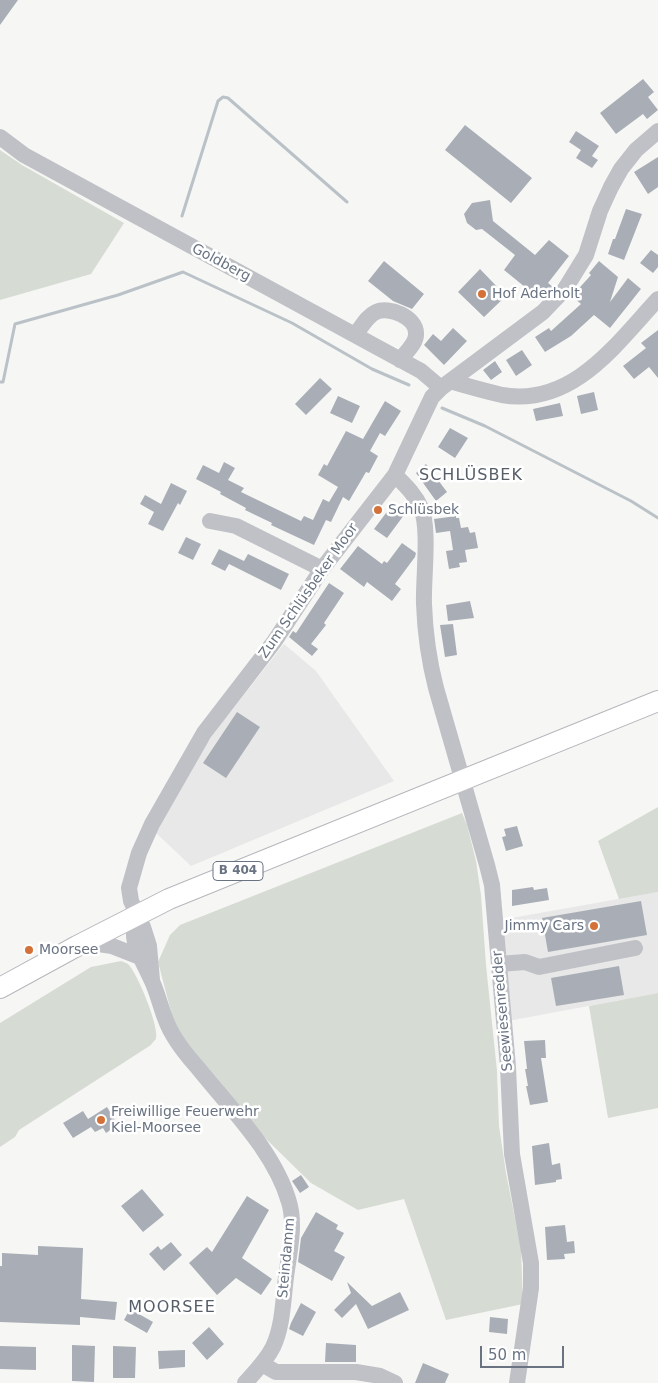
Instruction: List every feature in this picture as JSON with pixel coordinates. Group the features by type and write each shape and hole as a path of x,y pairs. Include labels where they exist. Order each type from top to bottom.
{"main road":[{"name":"B 404","path":"0,988 136,915 201,886 463,782 658,701"}],"street":[{"name":"Zum Schlüsbeker Moor","path":"136,915 130,896 130,882 139,853 152,824 204,733 274,642 322,569 395,475 432,396 543,312 565,289 586,255 600,211 621,169 636,150 658,131"},
{"name":"Goldberg","path":"0,137 24,155 446,385"},
{"path":"446,385 503,395 521,396 565,387 590,370 658,299"},
{"path":"356,335 376,312 386,309 394,311 412,324 416,332 415,341 400,360"},
{"name":"Seewiesenredder","path":"395,475 413,493 422,510 424,525 424,604 431,666 492,885 509,1073 512,1154 531,1263 531,1288 518,1383"},
{"path":"210,521 236,526 322,569"},
{"name":"Steindamm","path":"136,915 133,931 140,957 152,980 163,1015 172,1035 263,1148 283,1186 289,1203 292,1223 281,1321 273,1347 270,1373 245,1383"},
{"name":"Steindamm","path":"136,915 143,927 149,946 152,980"},
{"path":"85,942 112,946 140,957"},
{"path":"499,964 525,962 539,967 635,948"},
{"path":"270,1373 356,1372 380,1376 395,1383"}],"shaded area":[{"path":"0,150 22,165 124,223 91,274 0,300"},
{"path":"284,644 316,671 394,781 191,866 155,832 196,759 220,725"},
{"path":"658,807 658,892 619,899 598,841"},
{"path":"462,813 476,861 481,895 497,1071 499,1126 521,1249 523,1304 446,1320 404,1199 358,1210 311,1183 265,1138 189,1050 173,1019 158,962 170,935 180,925"},
{"path":"658,892 658,993 508,1021 500,920"},
{"path":"121,961 128,964 132,969 142,988 155,1024 156,1039 151,1045 19,1130 15,1137 0,1147 0,1023 91,967"},
{"path":"658,993 658,1108 608,1118 589,1006"}],"building":[{"path":"0,0 18,0 0,25"},
{"path":"643,79 654,92 648,97 658,110 647,119 643,114 616,134 600,113"},
{"path":"465,125 532,178 511,203 445,150"},
{"path":"576,131 599,146 592,156 598,160 592,168 576,158 581,150 569,142"},
{"path":"658,157 658,187 648,194 634,172"},
{"path":"490,200 493,221 535,255 549,240 569,256 548,283 553,287 541,300 504,270 515,255 482,229 476,230 467,223 464,214 472,203"},
{"path":"626,209 642,214 624,260 608,254"},
{"path":"651,250 658,255 658,267 653,273 640,263"},
{"path":"384,261 424,294 412,309 393,301 368,281"},
{"path":"599,261 618,277 610,302 628,278 641,289 610,328 594,315 571,336 545,352 535,337 549,328 551,331 581,304 572,296 591,275 589,273"},
{"name":"Hof Aderholt","path":"480,269 506,296 484,317 458,292"},
{"path":"453,328 467,341 444,365 424,345 433,334 441,341"},
{"path":"658,330 658,378 649,367 634,379 623,366 646,348 641,343"},
{"path":"522,350 532,365 516,376 506,360"},
{"path":"495,361 502,372 491,380 483,370"},
{"path":"320,378 332,389 306,415 295,404"},
{"path":"594,392 598,410 581,414 577,396"},
{"path":"338,396 360,406 352,423 330,413"},
{"path":"385,401 401,411 385,436 380,433 370,451 378,456 369,473 366,472 349,501 343,497 331,522 326,520 314,545 271,525 272,523 245,510 246,508 220,494 221,492 196,479 203,465 219,473 224,462 235,468 228,480 244,488 241,492 301,521 304,516 313,520 323,499 329,502 338,487 318,475 324,464 327,466 346,431 363,439"},
{"path":"560,403 563,416 536,421 533,409"},
{"path":"450,428 468,438 455,458 438,447"},
{"path":"426,464 447,492 436,501 416,473"},
{"path":"171,483 187,491 180,505 178,503 163,531 148,524 154,512 140,504 145,495 161,504"},
{"path":"392,505 404,515 387,538 374,529"},
{"path":"456,516 456,518 459,518 461,528 468,527 470,533 475,532 478,548 465,550 467,562 459,563 460,567 449,569 446,551 453,550 450,531 436,533 434,519"},
{"path":"186,537 201,544 193,560 178,553"},
{"path":"402,543 416,553 395,584 401,589 392,601 367,582 364,587 340,569 358,546 382,564 384,561 387,563"},
{"path":"219,549 244,561 248,554 289,574 281,590 229,564 225,571 211,564"},
{"path":"329,583 344,593 324,623 326,625 311,644 318,649 312,656 289,637 293,631 296,633"},
{"path":"470,601 474,618 448,621 446,605"},
{"path":"453,624 457,655 445,657 440,625"},
{"path":"237,712 260,727 226,778 203,763"},
{"path":"517,826 523,846 506,851 502,837 506,836 504,829"},
{"path":"533,887 534,890 547,888 549,900 512,906 512,890"},
{"name":"Jimmy Cars","path":"641,901 647,935 548,952 542,918"},
{"path":"619,966 624,995 556,1006 551,978"},
{"path":"545,1040 546,1058 541,1058 548,1102 530,1105 526,1086 528,1086 524,1041"},
{"path":"107,1107 118,1125 106,1133 103,1128 95,1132 91,1127 73,1138 63,1123 83,1111 88,1119"},
{"path":"549,1143 552,1165 560,1163 562,1179 556,1180 556,1182 535,1185 532,1146"},
{"path":"301,1175 309,1187 300,1193 292,1181"},
{"path":"142,1189 164,1215 143,1232 121,1206"},
{"path":"247,1196 269,1210 242,1258 272,1279 261,1295 236,1278 217,1295 189,1263 207,1247 212,1252"},
{"path":"316,1212 338,1225 336,1229 344,1233 334,1251 345,1257 332,1281 298,1262 301,1238"},
{"path":"565,1225 567,1242 574,1241 575,1253 564,1254 565,1259 547,1260 545,1227"},
{"path":"171,1242 182,1255 164,1271 149,1254 158,1246 161,1250"},
{"path":"38,1246 83,1248 81,1299 117,1302 115,1320 80,1317 80,1325 0,1322 0,1266 2,1266 2,1253 38,1255"},
{"path":"347,1282 372,1306 400,1292 409,1310 368,1329 356,1304 342,1318 334,1310 351,1293"},
{"path":"301,1303 316,1312 303,1336 289,1329"},
{"path":"130,1309 153,1322 147,1333 124,1320"},
{"path":"490,1317 508,1319 507,1334 489,1332"},
{"path":"209,1327 224,1344 207,1360 192,1343"},
{"path":"326,1343 356,1345 356,1362 325,1362"},
{"path":"72,1345 95,1346 94,1382 72,1381"},
{"path":"0,1346 36,1347 36,1370 0,1369"},
{"path":"113,1346 136,1347 135,1378 113,1378"},
{"path":"185,1350 185,1367 159,1369 158,1351"},
{"path":"423,1363 449,1374 445,1383 415,1383"}],"waterway":[{"path":"182,216 218,101 223,97 228,98 347,202"},
{"path":"0,382 3,382 15,324 118,295 183,272 292,323 372,369 409,385"},
{"path":"442,408 485,426 631,501 658,518"}],"place":[{"name":"Hof Aderholt","path":"482,294"},
{"name":"Schlüsbek","path":"378,510"},
{"name":"Jimmy Cars","path":"594,926"},
{"name":"Moorsee","path":"29,950"},
{"name":"Freiwillige Feuerwehr Kiel-Moorsee","path":"101,1120"}],"district":[{"name":"SCHLÜSBEK","path":"471,476"},
{"name":"MOORSEE","path":"172,1308"}]}
